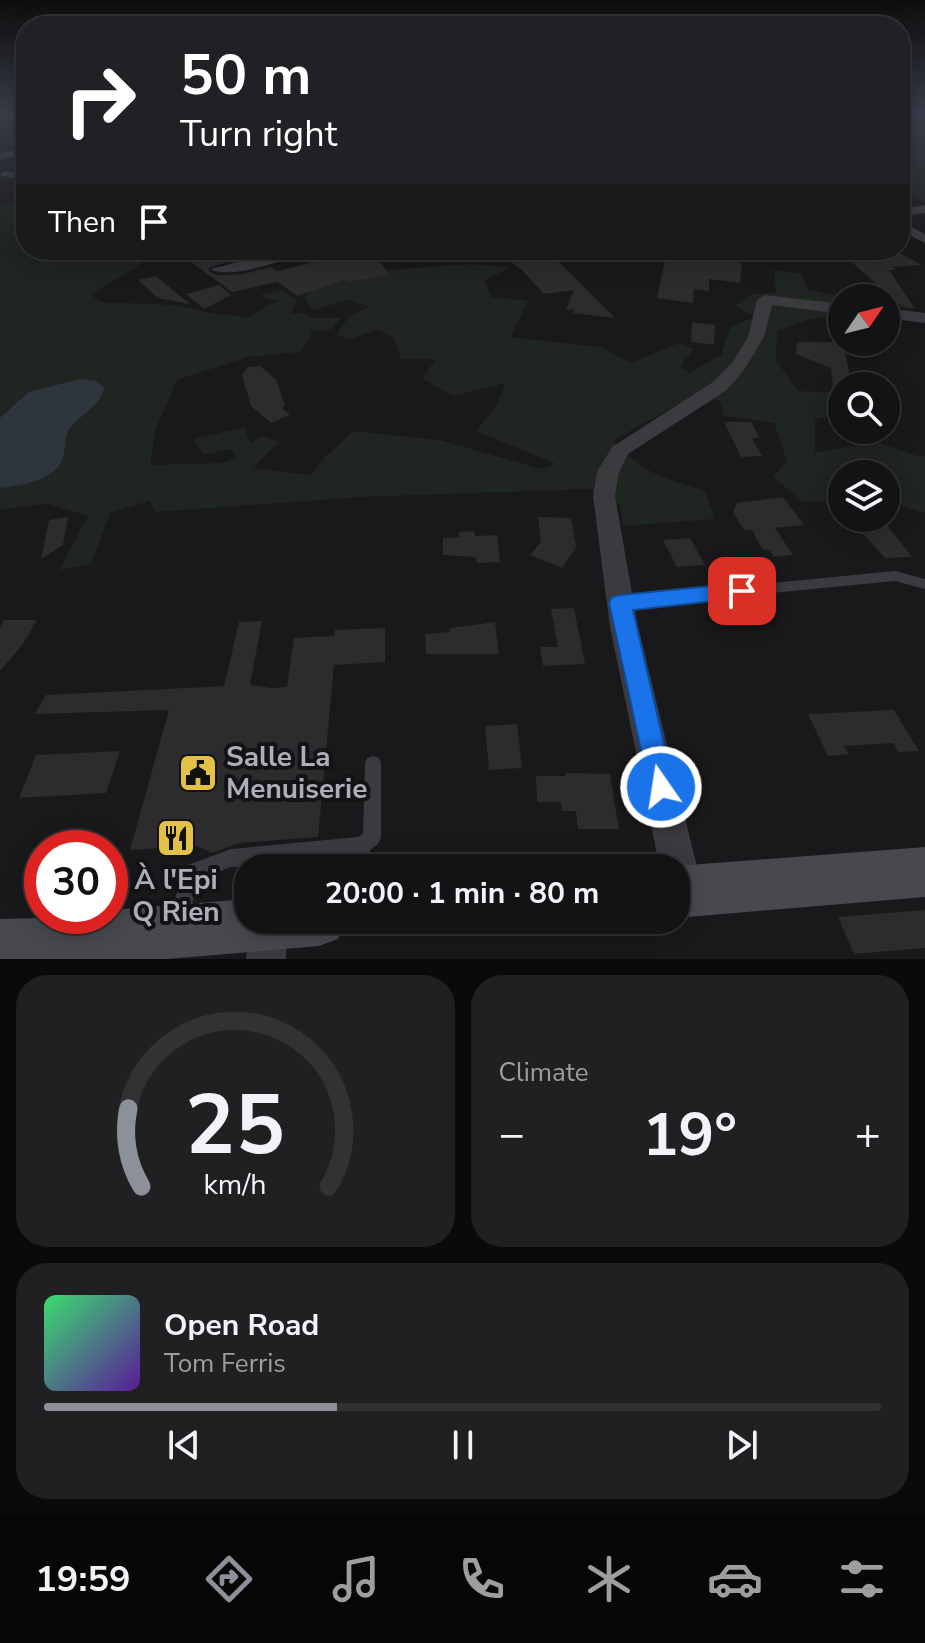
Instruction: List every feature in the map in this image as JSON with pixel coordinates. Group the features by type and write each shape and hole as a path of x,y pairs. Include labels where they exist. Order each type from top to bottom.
{"main road":[{"path":"690,890 925,872"},
{"path":"0,946 202,935 285,934"}],"street":[{"path":"6,174 16,176"},
{"path":"218,269 238,268 264,260"},
{"path":"672,854 620,603 604,496 608,472 619,451 642,432 720,386 733,374 761,330 765,300 828,307"},
{"path":"900,315 925,318"}],"lane":[{"path":"620,603 895,576 925,584"},
{"path":"202,935 191,872 231,858 361,846 372,838 373,763"},
{"path":"361,846 361,854"}],"shaded area":[{"path":"910,160 925,160 925,202 910,196"},
{"path":"11,203 16,204 16,260 145,260 91,294 100,302 175,305 248,317 278,300 269,300 260,295 282,290 298,301 290,314 304,313 310,318 341,318 332,329 311,332 311,337 300,352 248,357 177,380 155,431 150,465 221,463 236,458 230,449 203,455 193,439 244,427 251,443 262,436 279,442 253,468 311,475 353,431 440,440 541,469 556,464 476,431 496,406 506,383 453,396 422,378 436,359 401,359 394,339 379,329 351,339 336,335 349,316 369,307 348,300 313,310 304,298 338,268 324,260 341,260 377,271 468,264 511,267 485,280 491,297 528,301 510,337 601,347 631,363 679,343 694,349 680,367 689,373 721,355 730,327 755,317 736,306 752,294 776,293 774,270 801,274 809,290 828,294 828,317 806,320 777,331 776,360 798,391 828,392 828,416 815,419 815,453 861,444 884,444 925,456 925,513 900,506 900,460 828,460 828,501 803,502 773,477 787,461 774,423 724,416 720,402 704,390 614,440 645,468 705,491 715,519 623,526 620,505 590,489 362,497 155,512 149,501 110,513 91,564 59,570 88,516 48,504 0,510 0,204"},
{"path":"80,379 95,381 104,387 99,400 67,433 60,464 38,480 0,488 0,418 29,392"}],"building":[{"path":"910,259 922,265 892,267 896,270 889,270 898,284 876,284 849,260"},
{"path":"188,260 234,260 208,268 218,275 243,274 271,267 277,271 326,260 379,260 390,275 349,282 345,280 298,296 277,282 232,292"},
{"path":"508,260 557,260 615,318 573,313 574,310 566,309 574,290 544,294"},
{"path":"665,260 742,263 740,283 709,279 709,291 694,289 693,303 657,298"},
{"path":"156,276 190,304 158,298 138,280"},
{"path":"219,285 231,295 204,309 186,294"},
{"path":"900,286 915,309 900,305"},
{"path":"692,322 715,325 714,345 691,342"},
{"path":"797,342 828,342 828,356 846,356 849,372 831,372 831,368 796,354"},
{"path":"260,366 276,379 285,406 282,408 290,415 271,423 251,406 242,375 248,367"},
{"path":"724,422 751,422 760,438 752,438 762,456 741,457"},
{"path":"783,497 804,525 775,528 793,555 774,557 770,551 762,549 752,530 744,530 733,512 737,503"},
{"path":"68,517 63,545 41,559 49,520"},
{"path":"538,517 571,518 576,547 562,568 530,555 541,542"},
{"path":"474,531 475,536 497,535 500,562 477,563 476,557 443,555 443,538 459,537 459,532"},
{"path":"861,532 892,532 912,557 885,558"},
{"path":"690,538 705,565 677,567 663,540"},
{"path":"574,608 585,664 543,666 540,647 558,647 551,609"},
{"path":"4,620 37,620 23,644 0,671 0,627"},
{"path":"262,621 250,685 271,688 287,687 294,638 334,636 335,630 385,628 385,662 334,665 318,837 240,843 212,853 196,846 130,850 169,710 35,714 46,695 224,686 239,622"},
{"path":"495,622 499,654 426,654 425,634"},
{"path":"894,710 919,751 898,752 893,743 844,746 849,754 828,756 808,714"},
{"path":"517,724 522,768 489,770 485,726"},
{"path":"120,751 106,793 19,798 36,755"},
{"path":"565,773 610,774 619,829 578,829 576,811 562,811 561,802 537,802 536,776 566,776"},
{"path":"925,910 925,948 854,954 838,917"}],"place":[{"name":"Salle La Menuiserie","path":"198,773"},
{"name":"À l'Epi Q Rien","path":"176,838"}],"route":[{"path":"661,787 620,603 742,591"}]}
